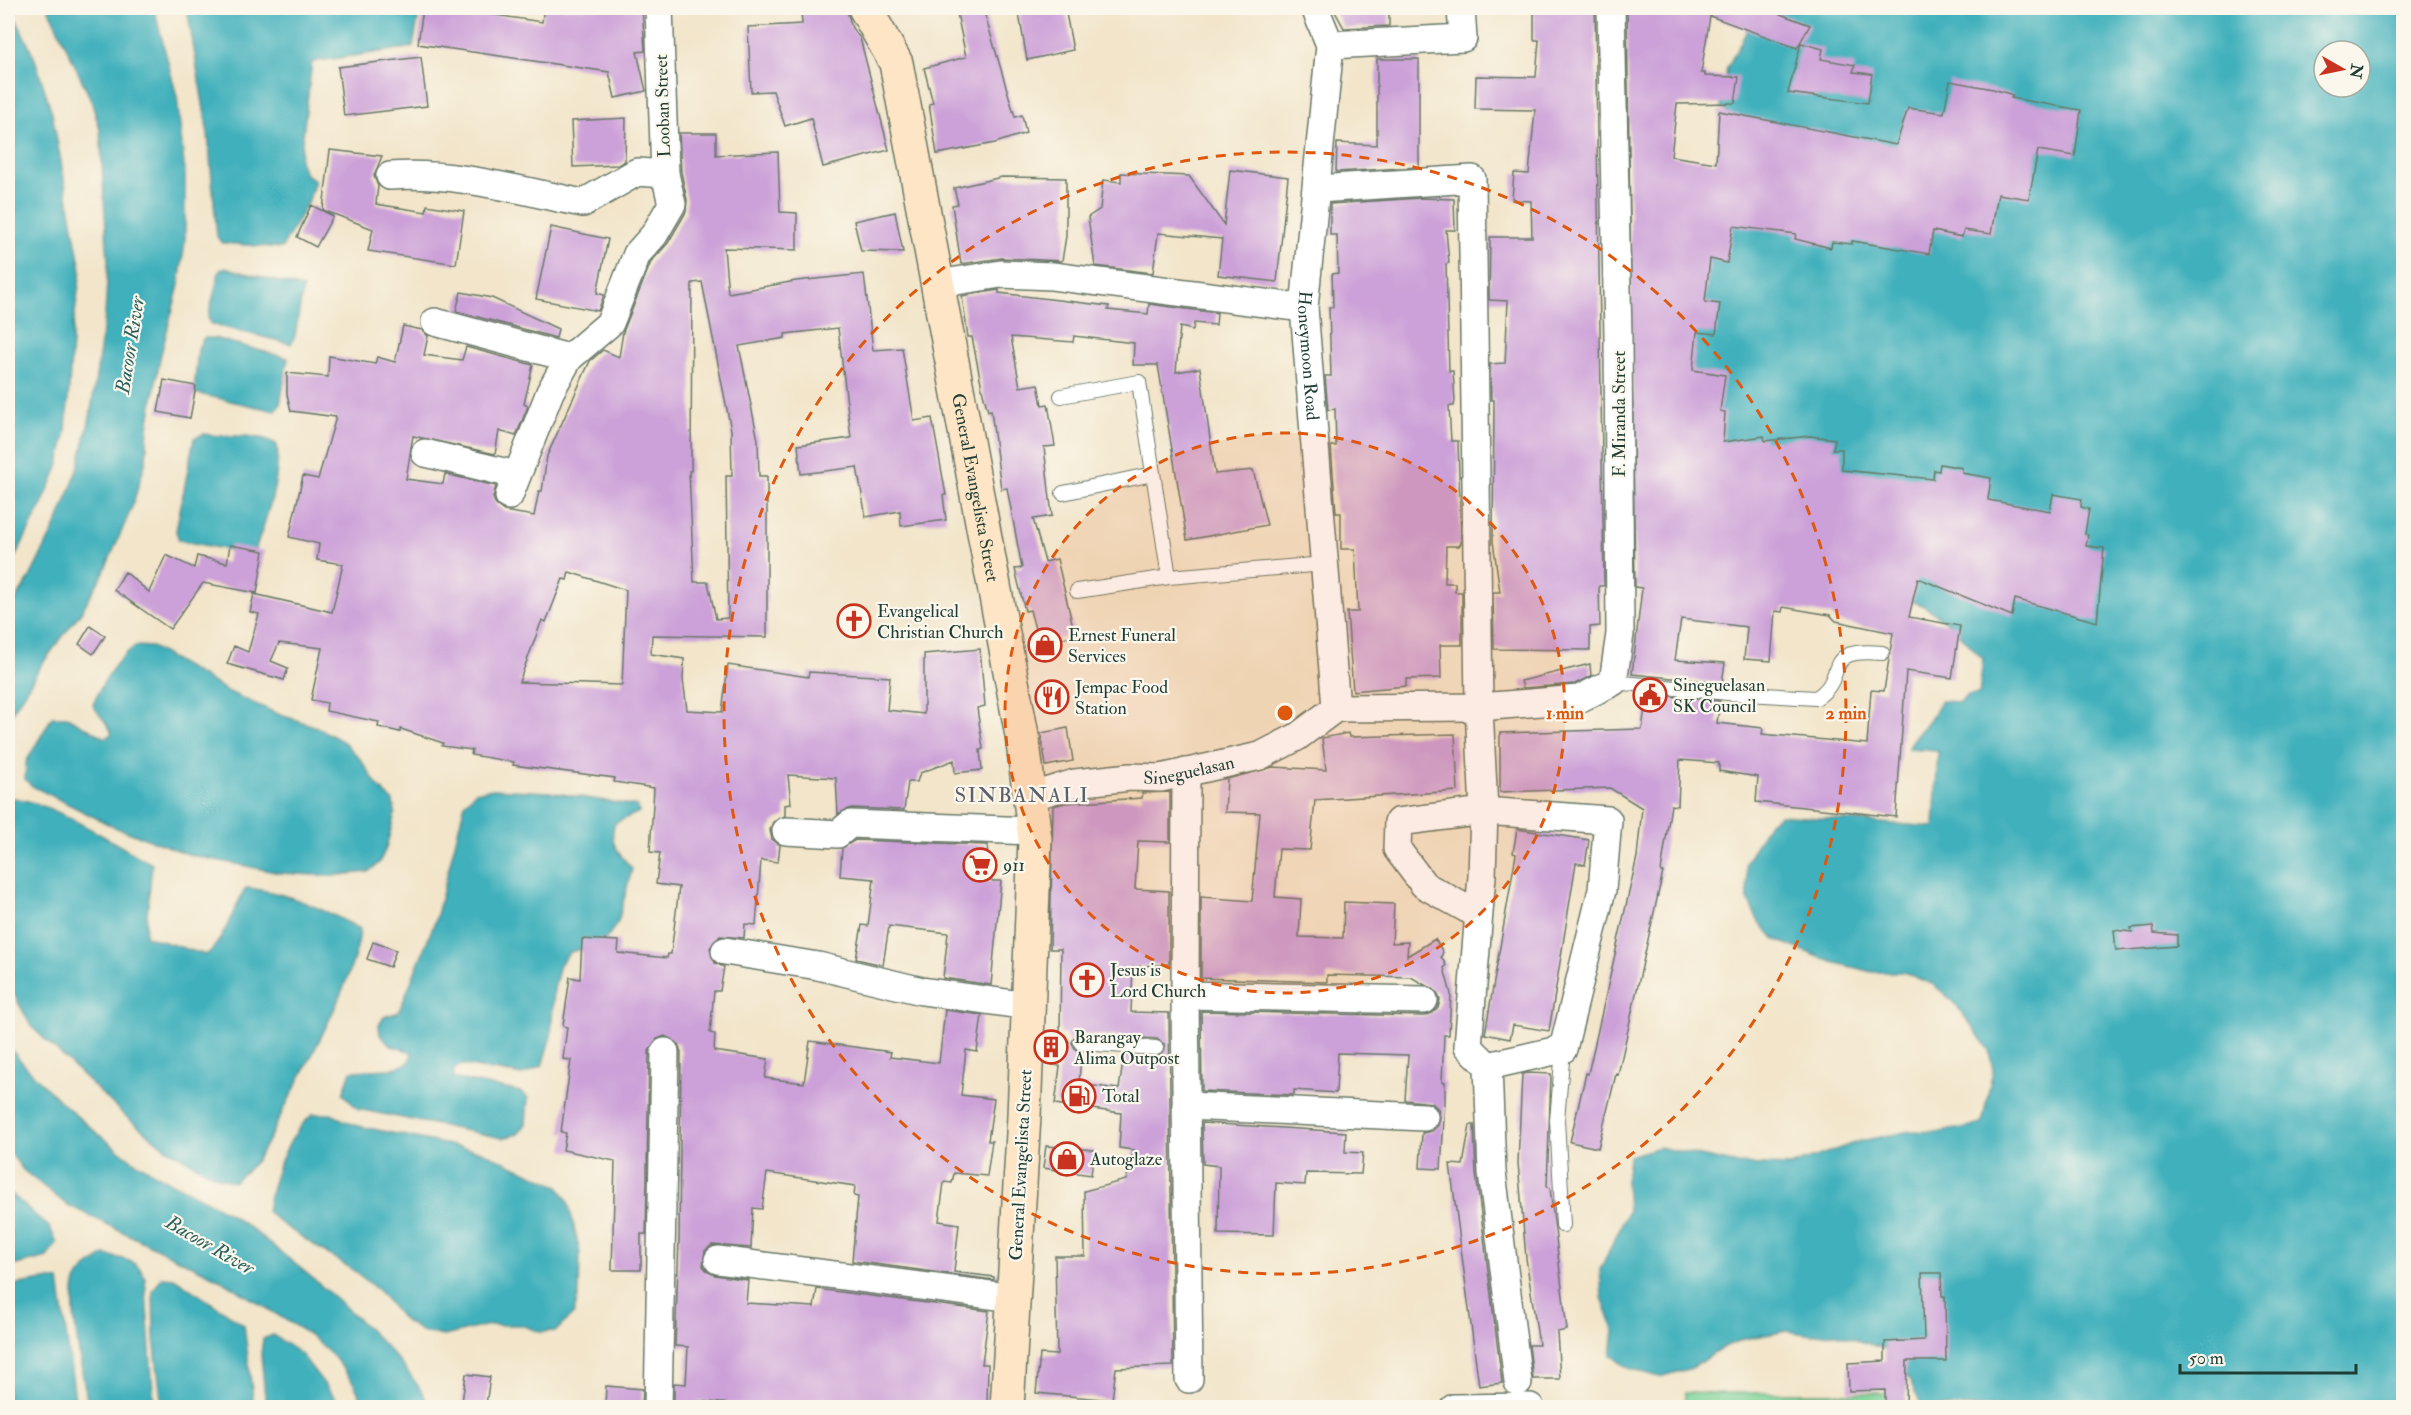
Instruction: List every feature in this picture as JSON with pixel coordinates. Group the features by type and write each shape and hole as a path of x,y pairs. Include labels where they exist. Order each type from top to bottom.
{"main road":[{"name":"General Evangelista Street","path":"865,8 896,63 1022,735 1034,831 1027,1040 1007,1407"}],"street":[{"name":"Looban Street","path":"569,358 609,323 637,254 654,235 672,204 665,174 659,8"},
{"name":"Honeymoon Road","path":"1315,8 1330,45 1304,308 1336,708"},
{"path":"1330,45 1463,38 1461,8"},
{"name":"F. Miranda Street","path":"1611,8 1618,325 1620,634 1612,682"},
{"path":"390,176 409,175 468,180 583,203 637,172 665,174"},
{"path":"1317,189 1472,180 1479,708 1484,811 1468,1046 1488,1066 1492,1172 1518,1382"},
{"path":"937,284 1001,274 1052,276 1304,308"},
{"path":"425,453 512,486 550,392 569,358 435,322"},
{"path":"1336,708 1479,708 1580,699 1612,682"},
{"name":"Sineguelasan","path":"1030,797 1075,783 1130,777 1161,778 1260,756 1297,737 1336,708"},
{"path":"1186,772 1185,995 1189,1378"},
{"path":"1478,915 1424,885 1397,849 1398,822 1484,811 1608,820 1602,890 1563,1049 1488,1066"},
{"path":"786,831 838,834 850,824 1034,831"},
{"path":"725,951 818,966 930,993 1028,1006"},
{"path":"1185,995 1424,1000"},
{"path":"658,1407 665,1052"},
{"path":"1186,1106 1424,1117"},
{"path":"718,1260 1014,1298"},
{"path":"1454,1407 1530,1407"}],"lane":[{"path":"1060,396 1138,382 1169,577"},
{"path":"1063,493 1153,474"},
{"path":"1077,591 1169,577 1324,564"},
{"path":"1612,682 1728,693 1816,698 1824,693 1834,669 1844,656 1862,651 1882,653"},
{"path":"1027,1040 1060,1042"},
{"path":"1081,1043 1156,1048"},
{"path":"1563,1049 1557,1120 1563,1225"}],"green space":[{"path":"1685,1393 1894,1393 1885,1407 1685,1408"}],"water":[{"path":"8,8 11,8 35,59 52,113 81,270 73,327 66,431 59,465 40,509 8,571"},
{"name":"Bacoor River","path":"48,8 154,8 177,97 185,175 185,241 179,285 160,358 148,427 146,460 132,507 103,574 81,612 42,664 8,719 8,611 28,581 58,521 78,469 90,417 105,316 108,263 100,130 91,100"},
{"path":"187,8 420,8 413,47 312,62 300,160 305,174 315,180 309,200 282,248 223,243 217,237 208,134"},
{"path":"1759,8 2403,8 2403,1407 1922,1407 1905,1370 1892,1351 1833,1333 1812,1335 1787,1331 1743,1339 1724,1347 1692,1368 1659,1377 1626,1367 1611,1355 1614,1330 1602,1297 1600,1270 1628,1211 1626,1181 1629,1156 1659,1147 1738,1164 1790,1166 1860,1141 1911,1131 1941,1132 1982,1124 1993,1070 1989,1050 1954,1002 1934,985 1903,972 1872,972 1832,962 1776,940 1759,922 1748,900 1746,863 1769,822 1780,815 1934,827 1938,751 1908,749 1934,714 1940,701 1961,702 1967,695 1979,694 1983,659 1951,625 1924,606 1890,593 1763,513 1675,376 1747,125 1721,108 1727,68"},
{"path":"226,268 303,288 295,336 291,344 211,324 208,318 218,277 220,270"},
{"path":"204,338 214,338 288,358 280,405 275,411 194,393 198,348"},
{"path":"204,434 261,438 277,445 277,473 274,487 253,555 179,540 176,531 194,438"},
{"path":"135,646 152,647 229,692 278,714 317,727 344,742 360,759 378,786 393,801 395,813 386,848 379,863 368,872 331,876 280,873 191,855 114,827 32,786 25,779 26,762 52,717 67,717 105,738 112,734 93,705 110,672"},
{"path":"493,789 549,792 637,806 639,812 615,823 613,830 616,848 632,869 618,922 600,944 570,952 560,964 554,989 551,1036 542,1066 522,1075 463,1065 455,1067 453,1078 521,1092 528,1098 526,1124 518,1134 502,1138 358,1109 343,1094 351,1071 391,1069 409,1063 412,1052 392,1046 380,1035 379,1025 384,1017 399,1012 436,919 465,803 475,792"},
{"path":"8,799 27,801 63,815 152,864 145,936 206,955 223,934 246,888 275,893 305,902 360,929 350,970 318,1044 263,1150 251,1167 233,1182 215,1176 164,1147 124,1115 31,1026 8,983"},
{"name":"Bacoor River","path":"8,1046 49,1091 112,1145 152,1172 228,1213 250,1228 340,1302 397,1360 417,1385 429,1407 365,1407 353,1382 334,1357 310,1335 221,1280 66,1204 23,1170 8,1150"},
{"path":"313,1114 331,1114 354,1125 483,1152 558,1186 568,1201 580,1253 579,1293 574,1313 556,1331 540,1332 521,1325 489,1325 444,1336 423,1332 403,1320 380,1292 356,1272 283,1225 267,1211 277,1171 288,1145"},
{"path":"8,1191 50,1228 57,1243 47,1257 8,1267"},
{"path":"105,1255 134,1263 145,1278 154,1407 88,1407 75,1328 75,1285 79,1276 87,1268"},
{"path":"162,1277 174,1278 244,1325 254,1407 162,1407 154,1338 153,1291"},
{"path":"43,1280 59,1280 76,1407 8,1407 8,1286"},
{"path":"273,1335 301,1354 342,1407 266,1407 261,1354 263,1339"}],"building":[{"path":"423,8 462,8 461,10 542,22 544,8 642,8 645,51 637,52 646,91 615,98 609,72 418,44"},
{"path":"846,8 852,28 860,38 889,150 823,167 811,118 785,126 773,91 751,92 748,27 802,24 801,11"},
{"path":"956,8 983,8 1015,117 1022,115 1026,133 995,143 937,154 929,104 933,103 924,68 966,57"},
{"path":"1018,8 1065,8 1073,50 1027,60"},
{"path":"1333,8 1389,8 1389,26 1344,28"},
{"path":"1534,8 1595,8 1604,586 1599,586 1600,626 1590,627 1590,650 1494,649 1493,592 1500,592 1493,541 1494,400 1491,400 1490,364 1505,363 1508,301 1489,300 1490,237 1532,237 1531,201 1512,200 1514,173 1529,174 1535,110 1475,109 1476,76 1536,77 1539,40 1534,40"},
{"path":"1627,8 1774,8 1772,11 1810,25 1797,48 1710,16 1701,73 1705,73 1705,76 1739,77 1735,103 1677,104 1671,156 1716,163 1719,111 1896,145 1908,108 1944,113 1950,81 1993,89 2013,95 2011,98 2081,110 2075,156 2038,150 2029,199 1998,194 1991,234 1964,230 1962,237 1933,231 1929,254 1852,241 1852,244 1832,242 1831,248 1795,239 1796,234 1733,226 1727,263 1710,259 1705,302 1720,304 1716,334 1697,332 1693,370 1725,375 1720,411 1725,412 1723,442 1764,436 1765,441 1810,436 1835,439 1833,449 1842,449 1842,470 1933,479 1934,470 1939,471 1940,464 1962,468 1962,473 1991,478 1988,500 2050,511 2053,494 2082,499 2081,507 2089,509 2085,534 2088,535 2086,546 2104,548 2097,622 2015,599 2012,616 1918,578 1909,617 1960,626 1952,678 1906,671 1896,817 1756,802 1758,777 1719,771 1719,763 1680,760 1678,806 1671,805 1661,872 1663,872 1618,1075 1616,1074 1598,1148 1570,1142 1586,1073 1588,1074 1637,857 1642,808 1610,788 1500,792 1500,733 1642,729 1647,694 1720,701 1717,723 1763,728 1762,734 1867,744 1871,690 1884,691 1893,633 1836,621 1830,615 1783,607 1782,612 1775,611 1771,661 1744,659 1747,627 1681,619 1675,660 1725,663 1722,683 1632,674 1642,588 1635,587"},
{"path":"1801,43 1823,49 1821,59 1855,65 1853,72 1872,74 1868,103 1788,93"},
{"path":"421,57 427,106 344,116 338,67"},
{"path":"1377,59 1419,59 1419,167 1336,172 1337,143 1377,145"},
{"path":"626,118 625,161 618,165 573,167 571,121"},
{"path":"679,133 716,133 716,155 778,152 780,212 797,213 797,250 724,248 728,293 796,281 864,274 873,350 902,348 914,421 932,418 946,495 943,495 946,520 901,526 900,511 866,517 857,467 801,474 798,445 851,438 838,328 785,334 785,338 739,346 758,440 759,476 767,476 767,637 652,635 651,654 684,659 683,679 687,710 722,712 728,665 808,677 809,672 890,677 887,710 924,714 924,654 980,649 985,706 977,708 983,749 980,750 982,770 955,773 954,760 920,773 917,782 908,782 904,810 851,808 838,814 836,778 788,775 791,804 785,805 785,816 773,822 770,830 772,839 780,845 778,862 761,860 756,925 745,924 744,938 720,936 710,948 715,963 724,967 720,991 714,991 710,1033 715,1034 714,1051 768,1059 765,1078 804,1083 810,1041 891,1052 890,1057 939,1063 945,1010 982,1015 977,1052 966,1050 961,1095 994,1099 988,1141 992,1141 987,1176 954,1173 952,1183 944,1182 939,1221 959,1224 954,1272 994,1277 994,1280 852,1261 858,1197 854,1196 855,1186 767,1173 762,1209 753,1208 751,1248 712,1245 705,1251 703,1266 715,1275 748,1280 746,1303 814,1307 817,1289 989,1311 982,1364 988,1364 987,1407 809,1407 782,1404 782,1407 767,1407 698,1401 697,1407 674,1407 674,1383 686,1384 688,1347 675,1346 679,1239 681,1052 678,1044 665,1036 657,1039 649,1051 646,1234 641,1234 641,1270 612,1270 615,1161 563,1150 566,1133 561,1132 571,1060 563,1059 567,1027 563,1026 570,977 580,979 582,939 619,941 618,953 667,958 668,954 671,954 679,887 656,884 660,853 650,852 654,788 614,782 615,778 513,765 514,762 471,755 472,750 442,746 443,743 401,729 400,732 378,727 379,722 326,711 327,703 311,700 322,648 279,643 271,661 288,668 284,680 227,664 234,646 248,652 259,614 250,612 254,594 332,612 343,564 317,560 319,544 289,537 303,476 318,479 336,417 291,411 287,394 287,373 328,377 329,356 375,364 377,357 395,362 403,326 422,330 428,336 424,355 462,360 466,347 533,365 524,404 528,406 516,436 499,431 495,454 413,436 406,479 443,484 445,474 496,486 493,498 496,505 504,511 534,516 539,491 542,491 547,456 590,361 603,350 619,357 623,332 651,262 668,243 686,212 687,200 681,172","holes":["702,282 731,430 732,476 726,476 728,618 716,619 708,582 694,582 689,471 691,471 692,283","569,572 626,590 622,685 519,682 542,620 546,622 563,579 567,580"]},
{"path":"330,150 382,156 374,176 378,186 376,204 426,212 427,205 464,211 456,264 368,251 373,229 323,210"},
{"path":"1230,170 1288,177 1277,282 1218,275 1222,239 1158,233 1153,273 1095,266 1088,217 1100,209 1103,180 1121,182 1121,173 1189,176 1224,225"},
{"path":"1002,177 1066,178 1066,236 1062,261 1002,258 961,264 952,205 958,204 954,188"},
{"path":"1420,198 1454,199 1455,230 1446,230 1449,263 1446,264 1449,371 1453,371 1455,401 1454,406 1449,406 1451,441 1458,441 1461,543 1459,546 1446,546 1445,583 1455,583 1455,592 1462,592 1462,645 1440,645 1441,678 1406,679 1406,686 1353,691 1347,612 1358,612 1355,549 1341,549 1341,513 1336,513 1331,446 1336,446 1335,409 1328,410 1325,376 1331,376 1329,307 1333,307 1332,274 1338,273 1337,235 1330,235 1330,204"},
{"path":"311,205 333,216 316,247 297,237"},
{"path":"895,212 903,252 861,251 854,221"},
{"path":"551,227 608,239 597,293 604,295 598,311 536,299"},
{"path":"999,290 999,293 1109,306 1108,310 1148,314 1149,304 1217,313 1216,325 1194,323 1193,330 1180,327 1176,372 1200,368 1215,474 1253,470 1267,525 1187,540 1158,365 1133,365 1134,343 1074,336 1073,342 1011,337 1020,387 1038,384 1042,405 1048,404 1055,446 1044,447 1052,516 1033,519 1045,562 1057,559 1075,635 1039,644 1030,610 1025,611 1015,569 1022,568 1007,488 1001,489 991,410 988,411 983,393 972,337 968,337 962,296"},
{"path":"461,292 492,298 558,329 556,338 456,311"},
{"path":"164,380 196,386 190,418 158,412"},
{"path":"230,545 264,551 257,593 203,583 170,629 114,590 125,572 149,592 166,555 194,568 197,556 227,563"},
{"path":"90,626 105,636 93,654 79,644"},
{"path":"1590,664 1591,676 1575,684 1523,688 1521,681"},
{"path":"1068,728 1073,761 1046,766 1041,733"},
{"path":"1348,733 1349,737 1455,734 1458,791 1315,800 1310,850 1279,849 1275,897 1301,899 1299,937 1343,938 1344,902 1394,904 1392,943 1408,942 1407,956 1435,939 1443,952 1441,957 1446,965 1444,968 1451,994 1449,1035 1444,1035 1442,1082 1445,1082 1445,1101 1441,1169 1420,1168 1422,1133 1432,1131 1438,1125 1440,1117 1438,1109 1432,1103 1405,1100 1408,1055 1338,1053 1336,1093 1294,1090 1294,1095 1202,1091 1201,1011 1424,1016 1438,1008 1440,1000 1437,992 1411,977 1327,975 1327,982 1201,978 1201,897 1252,901 1260,813 1225,812 1227,779 1273,767 1326,770 1322,738"},
{"path":"1170,792 1170,842 1138,841 1135,889 1169,891 1169,964 1133,967 1131,1012 1169,1013 1173,1366 1116,1368 1112,1400 1036,1393 1040,1354 1057,1355 1055,1256 1085,1256 1084,1191 1126,1180 1134,1150 1119,1148 1121,1113 1055,1104 1060,1066 1049,1064 1052,1051 1065,1050 1069,1042 1065,1035 1060,1033 1061,949 1050,949 1053,806 1065,803 1142,798 1142,793","holes":["1082,1034 1157,1039 1164,1044 1165,1049 1156,1057 1124,1055 1119,1089 1079,1084 1081,1052 1076,1050 1072,1043 1074,1038"]},
{"path":"1517,829 1589,840 1585,865 1576,863 1549,1031 1513,1025 1510,1039 1485,1034 1516,854 1513,853"},
{"path":"855,840 988,845 985,881 1001,881 991,985 943,978 948,933 889,926 883,965 856,959 862,925 868,926 874,879 840,876 842,848"},
{"path":"2153,926 2154,933 2177,935 2177,946 2116,951 2114,930 2132,932 2131,928"},
{"path":"373,942 396,950 390,967 367,959"},
{"path":"1522,1074 1551,1074 1547,1187 1550,1188 1567,1330 1557,1332 1560,1379 1533,1379 1529,1345 1539,1345 1526,1258 1518,1163"},
{"path":"1202,1123 1346,1132 1345,1152 1363,1153 1361,1174 1306,1173 1305,1185 1276,1183 1274,1235 1218,1234 1219,1166 1203,1164"},
{"path":"1470,1125 1474,1125 1476,1174 1502,1383 1479,1386 1450,1164 1463,1165"},
{"path":"1046,1146 1094,1150 1091,1175 1043,1168"},
{"path":"1922,1273 1941,1273 1942,1296 1945,1296 1946,1361 1907,1361 1906,1407 1885,1407 1885,1390 1849,1391 1848,1363 1885,1361 1885,1342 1924,1340"},
{"path":"466,1374 490,1377 486,1405 462,1402"},
{"path":"606,1386 643,1389 642,1407 605,1407"}],"place":[{"name":"Evangelical Christian Church","path":"854,621"},
{"name":"Ernest Funeral Services","path":"1045,645"},
{"name":"Sineguelasan SK Council","path":"1650,695"},
{"name":"Jempac Food Station","path":"1052,697"},
{"name":"911","path":"980,865"},
{"name":"Jesus is Lord Church","path":"1087,980"},
{"name":"Barangay Alima Outpost","path":"1051,1047"},
{"name":"Total","path":"1079,1096"},
{"name":"Autoglaze","path":"1067,1159"}],"district":[{"name":"SINBANALI","path":"1022,795"}]}
